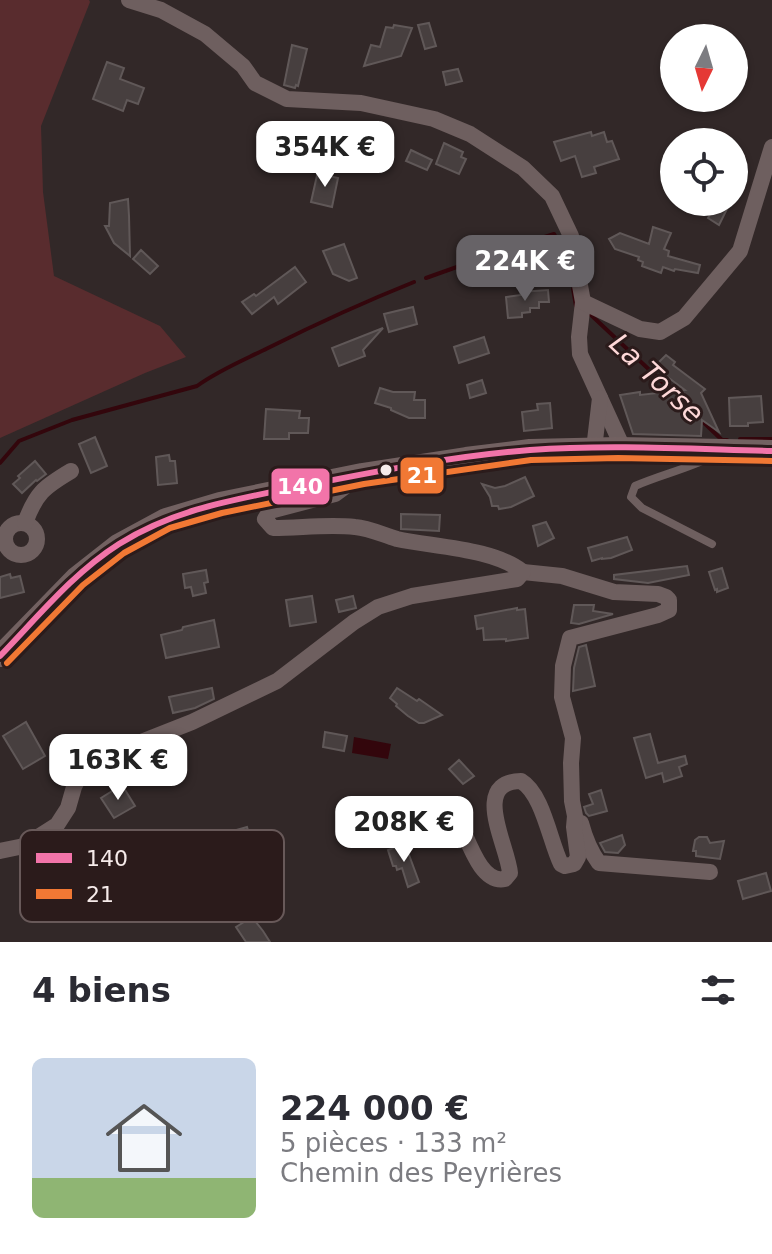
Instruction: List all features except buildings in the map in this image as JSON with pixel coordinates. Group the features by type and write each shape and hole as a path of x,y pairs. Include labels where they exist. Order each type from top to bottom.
{"main road":[{"path":"0,656 76,578 118,545 166,519 220,503 362,474 517,452 621,448 772,451"}],"street":[{"path":"129,0 161,10 205,34 243,66 255,83 287,99 361,103 434,119 470,134 523,168 552,196 571,236 583,302 580,354 621,448"},
{"path":"583,302 640,329 660,332 684,318 740,251 772,147"},
{"path":"594,449 600,397"},
{"path":"25,523 40,491 71,471"},
{"path":"362,474 335,494 270,511 265,519 273,528 358,527 397,539 490,557 523,572 562,576 614,592 658,594 669,600 669,610 658,615 570,638 563,666 562,697 573,738 571,788 578,857 574,864 561,864 533,792 521,781 503,785 494,799 497,824 509,860 510,873 505,879 498,881 482,868 460,824"},
{"path":"25,523 35,529 37,546 32,553 13,554 3,547 10,527 25,523"},
{"path":"49,830 57,825 68,808 81,773 96,761 192,722 277,681 378,607 412,596 517,579 523,572"},
{"path":"575,816 582,823 585,838 599,863 710,872"},
{"path":"0,851 20,847"}],"lane":[{"path":"712,544 642,508 631,497 635,486 694,466 726,450"}],"shaded area":[{"path":"0,0 90,2 41,126 43,192 54,276 160,326 186,357 0,438"},
{"path":"354,737 391,744 388,759 352,753"}],"waterway":[{"path":"426,278 554,234 568,261"},
{"path":"0,463 19,441 72,420 197,386 304,330 414,282"},
{"path":"573,289 576,306"},
{"name":"La Torse","path":"591,315 674,393"},
{"name":"La Torse","path":"700,419 722,440 727,440"},
{"name":"La Torse","path":"740,439 772,439"}],"transit line":[{"name":"140","path":"0,656 56,597 102,556 161,522 205,507 384,470 501,453 621,447 772,451"},
{"name":"21","path":"7,663 83,585 124,553 170,528 222,513 364,484 531,460 772,461"}]}
